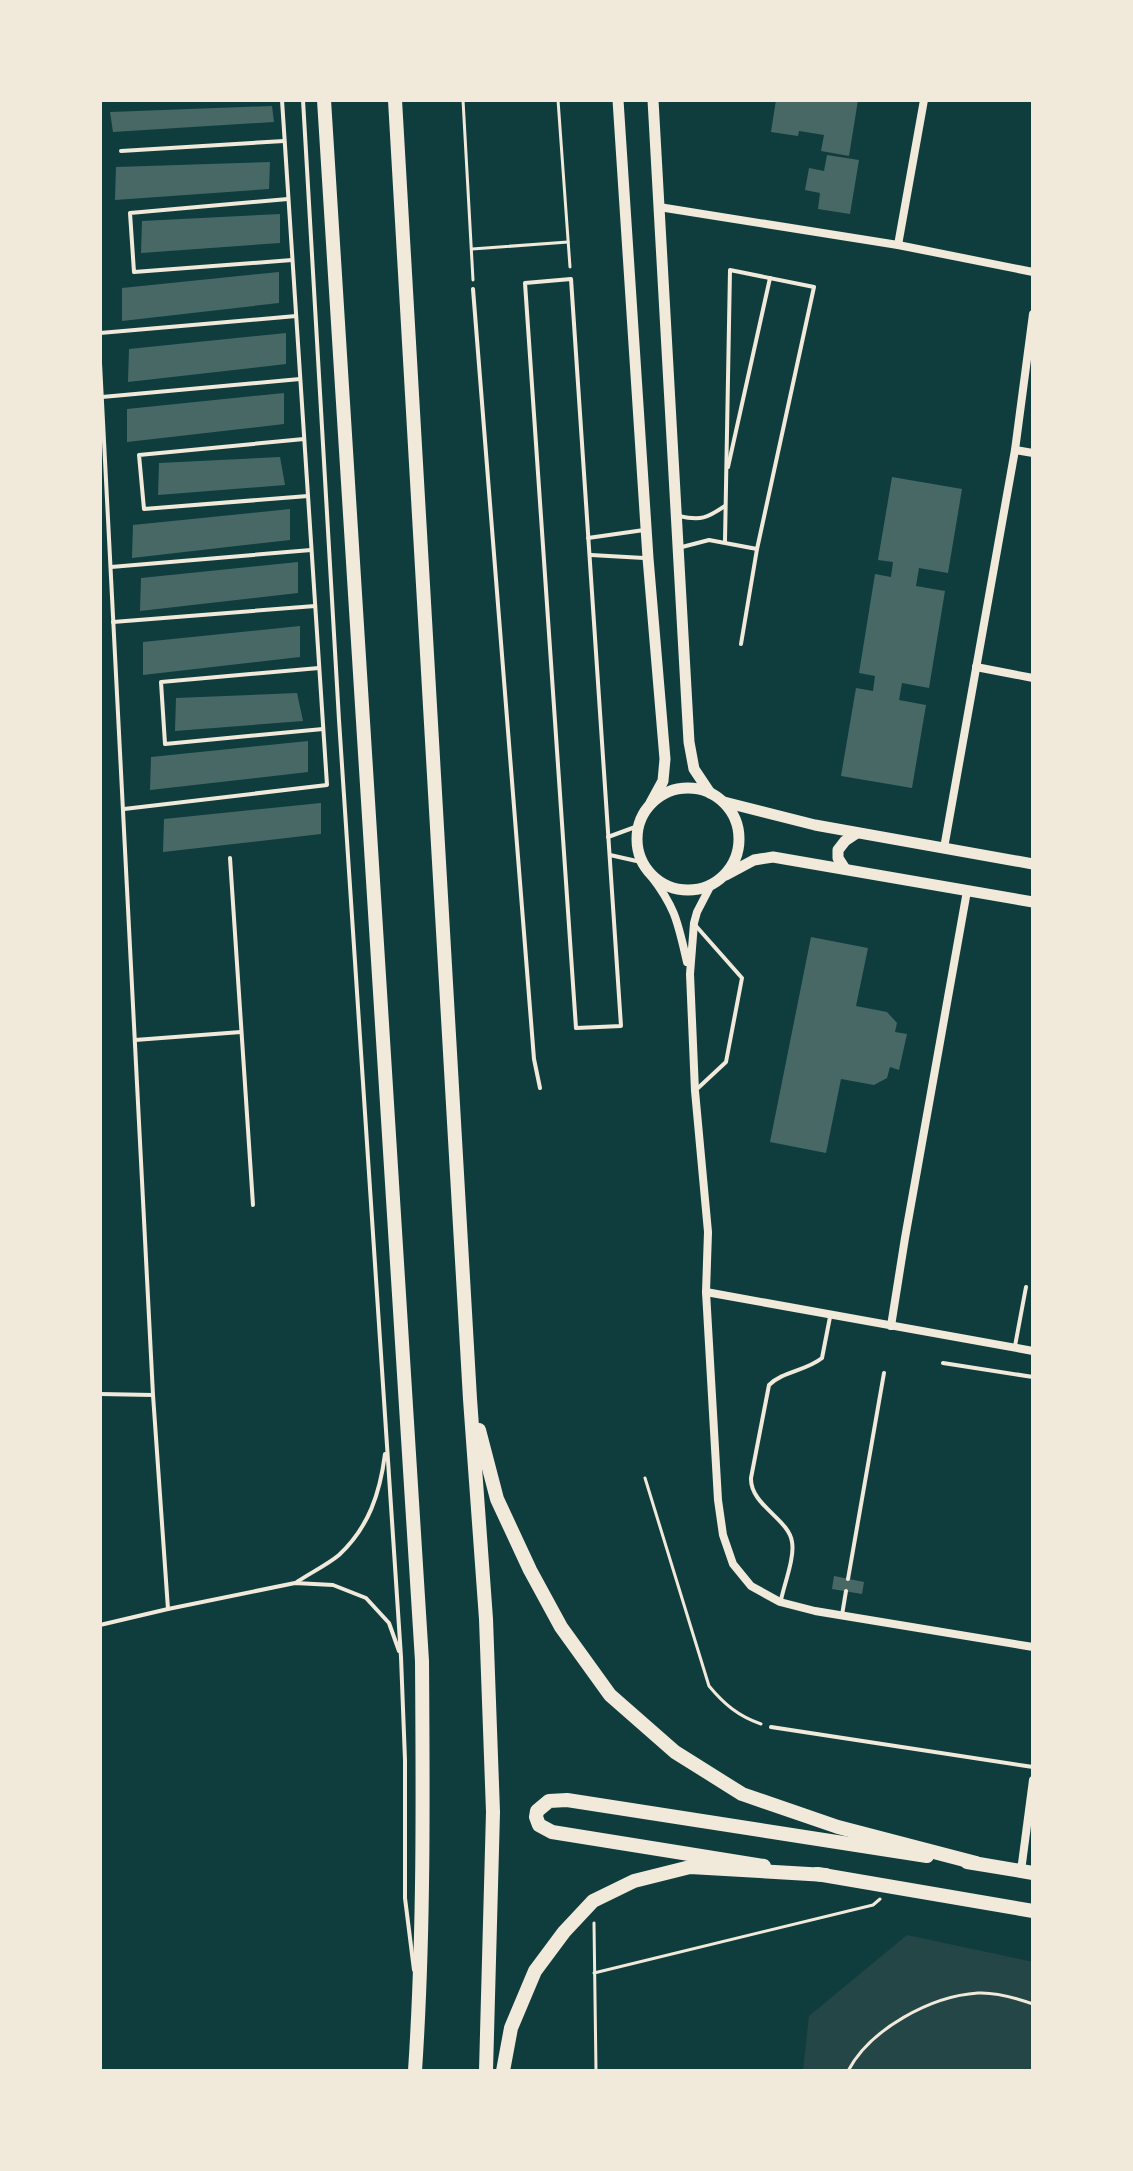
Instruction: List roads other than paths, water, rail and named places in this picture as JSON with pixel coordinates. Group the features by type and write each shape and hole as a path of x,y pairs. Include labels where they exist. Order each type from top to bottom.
{"main road":[{"path":"324,100 422,1661 423,1818 415,2071"},
{"path":"395,100 470,1399 486,1619 493,1812 486,2071"},
{"path":"470,1399 497,1499 530,1570 561,1627 610,1695 675,1752 742,1794 838,1827 976,1863"},
{"path":"1027,1872 567,1800 549,1801 539,1807 536,1817 545,1830 561,1835 826,1875 1033,1911"},
{"path":"503,2071 511,2028 535,1971 564,1932 593,1901 634,1881 690,1867 826,1875"}],"street":[{"path":"618,100 648,558 665,759 663,781 643,813 636,844 641,862 667,896 676,914 690,974"},
{"path":"653,100 689,742 694,769 710,793"},
{"path":"898,245 924,100"},
{"path":"659,207 898,245 1033,272"},
{"path":"944,848 1015,450 1033,314"},
{"path":"1015,450 1033,453"},
{"path":"976,667 1033,678"},
{"path":"651,803 664,793 679,788 695,788 724,802 815,825 1033,864"},
{"path":"722,878 733,864 739,832 724,802"},
{"path":"845,869 838,858 838,850 857,833"},
{"path":"651,876 679,890 695,890 711,885 754,860 773,857 1033,902"},
{"path":"711,885 694,923 690,974 695,1091 708,1232 706,1292 718,1500 723,1535 733,1564 751,1586 780,1602 1033,1647"},
{"path":"891,1326 967,891"},
{"path":"706,1292 1033,1351"},
{"path":"1027,1872 1033,1780"}],"lane":[{"path":"124,809 327,785 282,100"},
{"path":"303,100 338,704 401,1657 405,1898 419,2013"},
{"path":"121,151 284,141"},
{"path":"288,199 130,213 134,272 292,260"},
{"path":"725,541 730,270 814,287 757,549 741,644"},
{"path":"726,478 770,278"},
{"path":"571,279 588,538 621,1026 576,1028 525,283 571,279"},
{"path":"473,289 533,1044 540,1088"},
{"path":"100,333 296,316"},
{"path":"100,363 153,1395 168,1609"},
{"path":"102,397 300,379"},
{"path":"304,439 139,455 144,509 308,496"},
{"path":"677,516 707,518 725,506"},
{"path":"588,538 647,530"},
{"path":"679,548 709,540 757,549"},
{"path":"111,567 311,550"},
{"path":"591,555 648,558"},
{"path":"113,622 315,606"},
{"path":"319,668 161,682 165,744 323,729"},
{"path":"608,837 638,826"},
{"path":"610,855 641,862"},
{"path":"230,858 253,1205"},
{"path":"694,923 742,978 726,1062 695,1091"},
{"path":"135,1040 242,1031"},
{"path":"1015,1348 1026,1287"},
{"path":"780,1602 792,1540 753,1493 751,1478 769,1385 822,1358 831,1315"},
{"path":"943,1363 1033,1377"},
{"path":"848,1579 884,1373"},
{"path":"100,1394 153,1395"},
{"path":"295,1583 339,1555 363,1526 380,1489 386,1445"},
{"path":"100,1625 295,1583 333,1585 366,1598 389,1623 401,1657"},
{"path":"842,1615 846,1591"},
{"path":"771,1727 1033,1767"}]}
